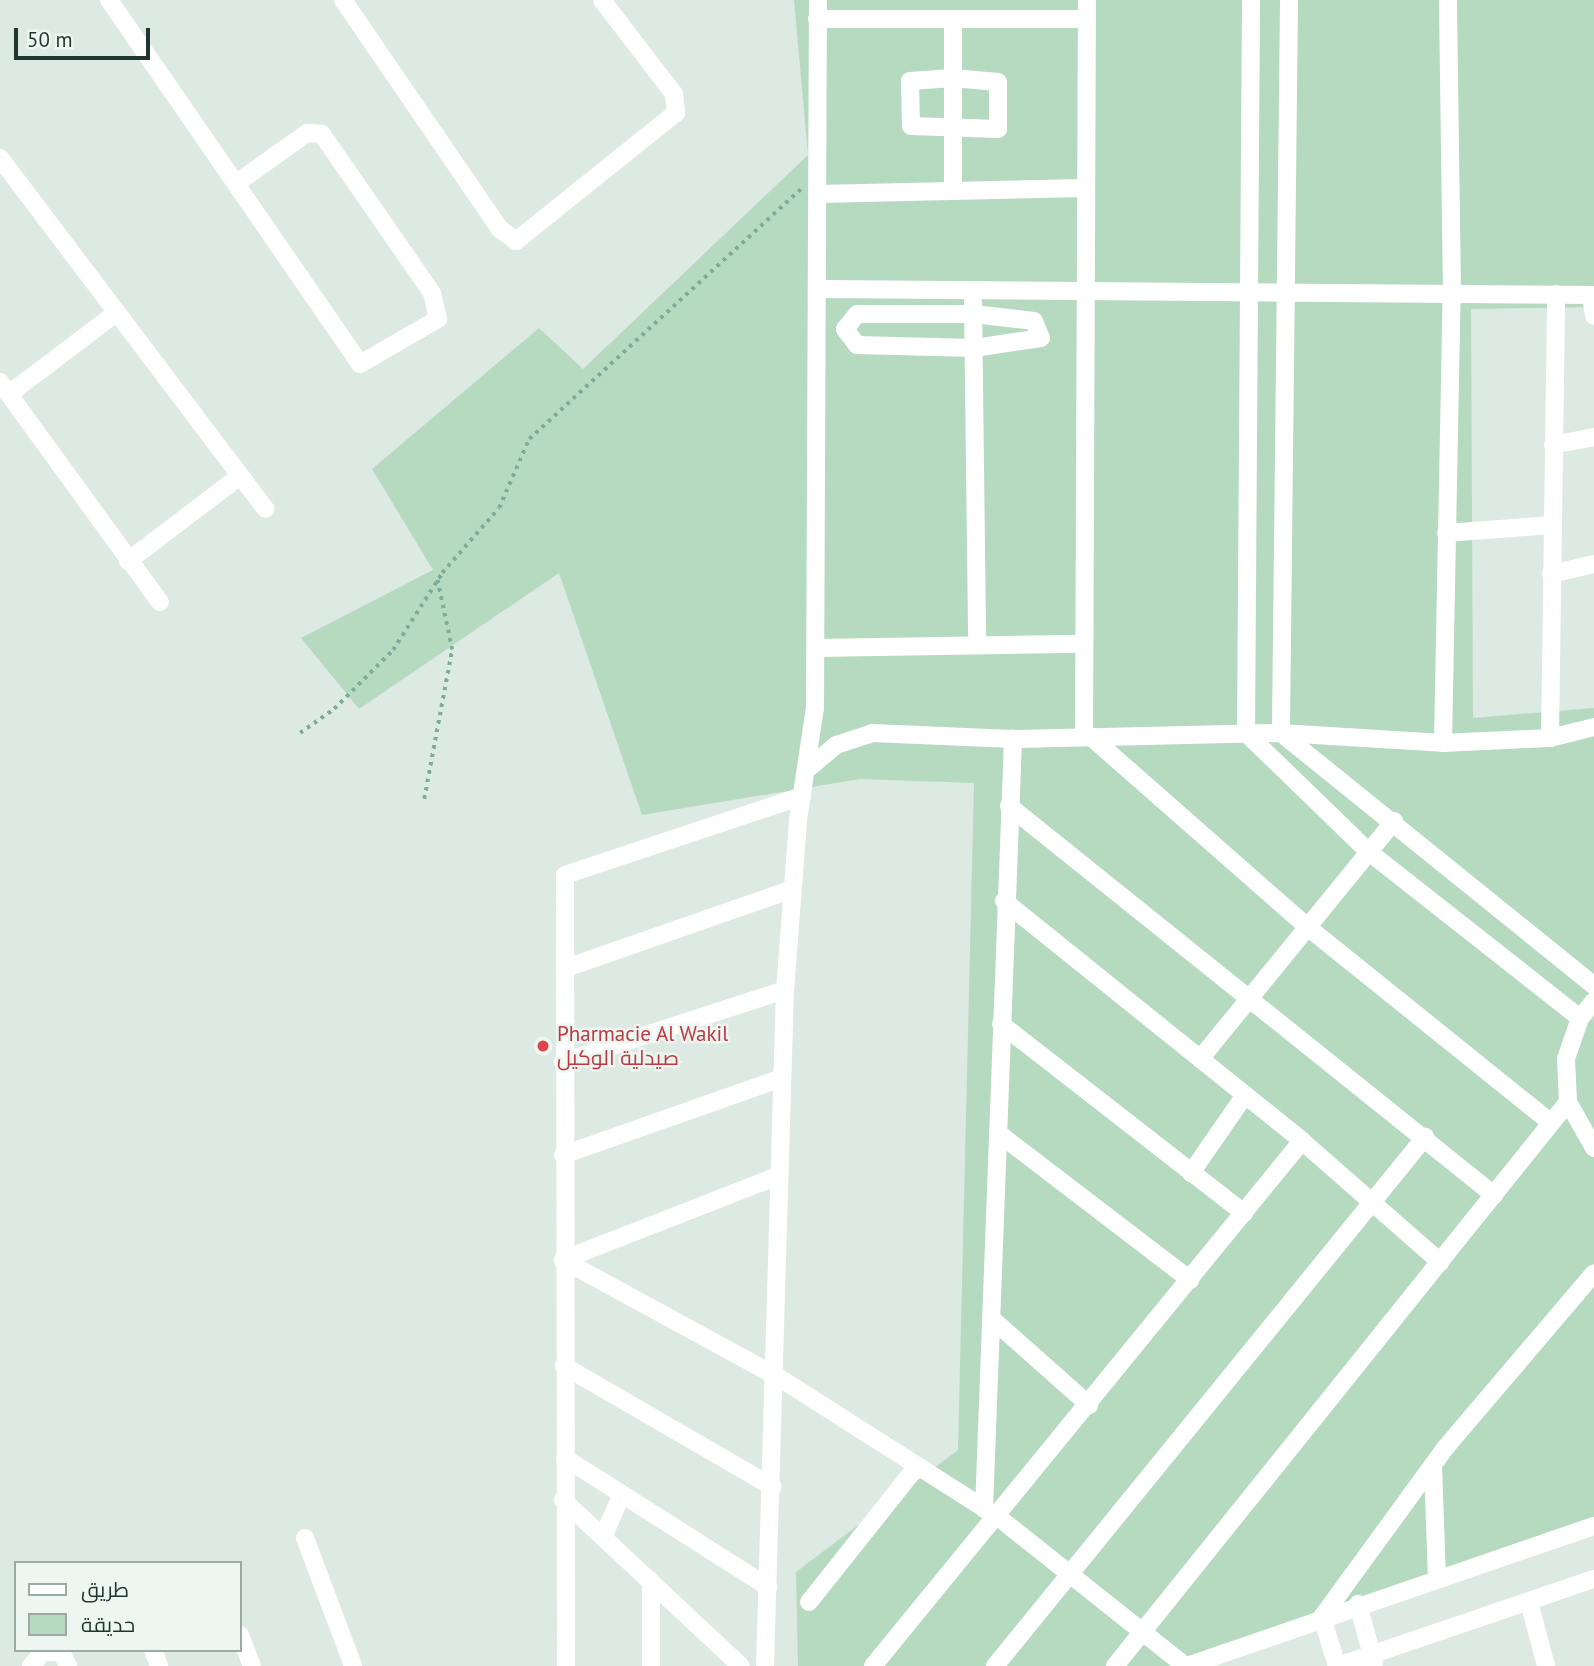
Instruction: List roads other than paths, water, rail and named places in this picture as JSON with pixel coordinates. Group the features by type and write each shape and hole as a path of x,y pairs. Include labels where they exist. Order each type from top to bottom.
{"street":[{"path":"109,0 238,182 360,364 438,319 432,293 321,134 307,133 238,182"},
{"path":"343,0 500,229 516,241 676,113 674,94 602,0"},
{"path":"765,1666 778,1377 778,1176 790,890 802,796 810,767 816,648 820,289 818,0"},
{"path":"1087,0 1080,644 1087,737 1305,925 1551,1123"},
{"path":"1251,0 1246,733 1368,852 1580,1018"},
{"path":"1281,733 1288,291 1289,0"},
{"path":"1443,743 1452,292 1448,0"},
{"path":"817,19 1087,19"},
{"path":"953,21 953,191"},
{"path":"953,78 998,82 1002,116 995,130 912,127 907,88 915,79 953,78"},
{"path":"0,158 265,509"},
{"path":"818,194 1084,188"},
{"path":"820,289 1593,295 1594,316"},
{"path":"973,291 977,645"},
{"path":"1550,738 1556,294"},
{"path":"116,313 5,388 160,602"},
{"path":"857,314 973,314 1034,321 1041,338 974,348 857,345 845,330 857,314"},
{"path":"1553,445 1594,437"},
{"path":"128,561 240,476"},
{"path":"1446,533 1552,525"},
{"path":"1551,574 1594,564"},
{"path":"816,648 1080,644"},
{"path":"810,767 836,746 872,733 1013,738 1281,733 1443,743 1550,738 1594,727"},
{"path":"1281,733 1394,821 1594,986"},
{"path":"991,1513 992,1319 1004,901 1013,738"},
{"path":"566,1666 563,1500 563,1062 567,871 802,796"},
{"path":"1009,806 1251,996 1494,1195"},
{"path":"1200,1059 1305,925 1394,821"},
{"path":"566,968 790,890"},
{"path":"1004,901 1302,1141 1440,1262"},
{"path":"563,1062 785,990"},
{"path":"1594,1001 1580,1018 1566,1059 1568,1101 1594,1148"},
{"path":"1001,1024 1244,1213"},
{"path":"563,1155 782,1079"},
{"path":"1191,1173 1245,1095"},
{"path":"1115,1666 1146,1631 1568,1101"},
{"path":"998,1133 1189,1280"},
{"path":"995,1666 1425,1137"},
{"path":"873,1666 991,1513 1089,1405 1302,1141"},
{"path":"563,1261 778,1176"},
{"path":"563,1261 778,1377 991,1513 1146,1631 1186,1666 1592,1523"},
{"path":"1322,1617 1433,1465 1594,1273"},
{"path":"1552,1323 1594,1297"},
{"path":"992,1319 1089,1405"},
{"path":"564,1366 773,1487"},
{"path":"565,1458 768,1587"},
{"path":"1433,1465 1437,1577"},
{"path":"809,1602 918,1466"},
{"path":"603,1536 622,1494"},
{"path":"563,1500 741,1666"},
{"path":"305,1538 353,1666"},
{"path":"1322,1617 1337,1666 1373,1660 1594,1579"},
{"path":"651,1581 651,1666"},
{"path":"1529,1602 1546,1666"},
{"path":"1358,1604 1373,1660"},
{"path":"242,1640 252,1666"},
{"path":"30,1665 43,1652 61,1653 68,1666"}],"place":[{"name":"Pharmacie Al Wakil صيدلية الوكيل","path":"543,1046"}]}
